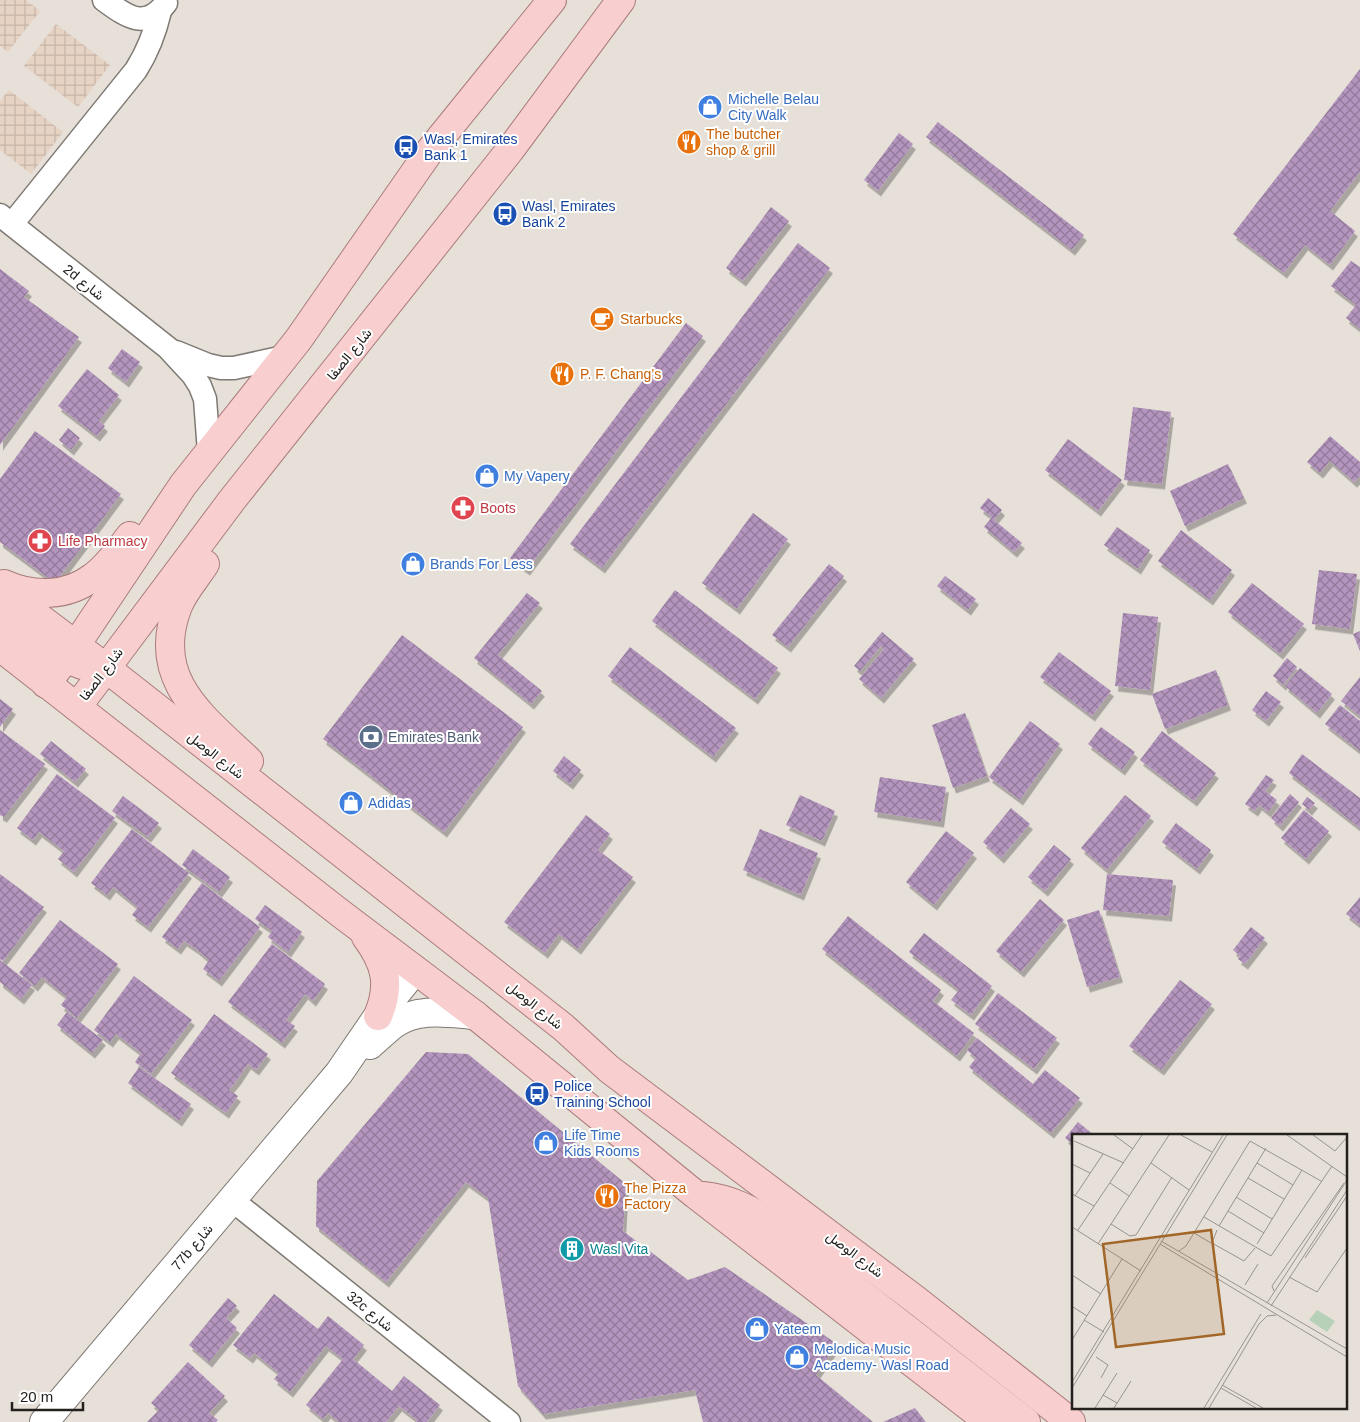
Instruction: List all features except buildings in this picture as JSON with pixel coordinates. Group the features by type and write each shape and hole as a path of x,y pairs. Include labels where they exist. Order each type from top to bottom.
{"main road":[{"path":"46,684 70,652 183,485 304,332 429,152 552,0"},
{"name":"شارع الصفا","path":"77,708 232,500 510,150 621,0"},
{"path":"0,582 18,590 37,594 57,593 76,587 93,578 108,564 153,509 183,485"},
{"path":"232,500 232,511 227,532 188,588 179,605 170,640 173,665 178,682 187,699 256,768 272,787 284,808"},
{"name":"شارع الوصل","path":"0,588 70,652 106,668 563,1027 608,1069 916,1300 1071,1422"},
{"path":"0,616 40,646 70,652"},
{"path":"0,647 360,928 475,1015 696,1195 988,1422"},
{"path":"360,928 384,968 385,993 378,1016"},
{"path":"696,1195 721,1198 739,1204 772,1224 1026,1422"}],"street":[{"path":"104,0 131,18 146,18 164,6"},
{"path":"6,219 136,70 147,52 164,6"},
{"name":"2d شارع","path":"6,219 168,348 193,375 205,398 209,452"},
{"name":"2d شارع","path":"168,348 208,365 221,368 240,367 284,357"},
{"name":"77b شارع","path":"44,1422 339,1073 378,1016 415,970"},
{"name":"77b شارع","path":"339,1073 394,1024 404,1018 427,1013 475,1015"},
{"name":"32c شارع","path":"232,1200 509,1422"}],"shaded area":[{"path":"0,0 26,0 40,11 8,52 0,46"},
{"path":"56,24 110,65 78,107 24,66"},
{"path":"9,90 63,132 31,174 0,150 0,101"}],"place":[{"name":"Michelle Belau City Walk","path":"710,107"},
{"name":"The butcher shop & grill","path":"689,142"},
{"name":"Wasl, Emirates Bank 1","path":"406,147"},
{"name":"Wasl, Emirates Bank 2","path":"505,214"},
{"name":"Starbucks","path":"602,319"},
{"name":"P. F. Chang’s","path":"562,374"},
{"name":"My Vapery","path":"487,476"},
{"name":"Boots","path":"463,508"},
{"name":"Life Pharmacy","path":"40,541"},
{"name":"Brands For Less","path":"413,564"},
{"name":"Emirates Bank","path":"371,737"},
{"name":"Adidas","path":"351,803"},
{"name":"Police Training School","path":"537,1094"},
{"name":"Life Time Kids Rooms","path":"546,1143"},
{"name":"The Pizza Factory","path":"607,1196"},
{"name":"Wasl Vita","path":"572,1249"},
{"name":"Yateem","path":"757,1329"},
{"name":"Melodica Music Academy- Wasl Road","path":"797,1357"}]}
